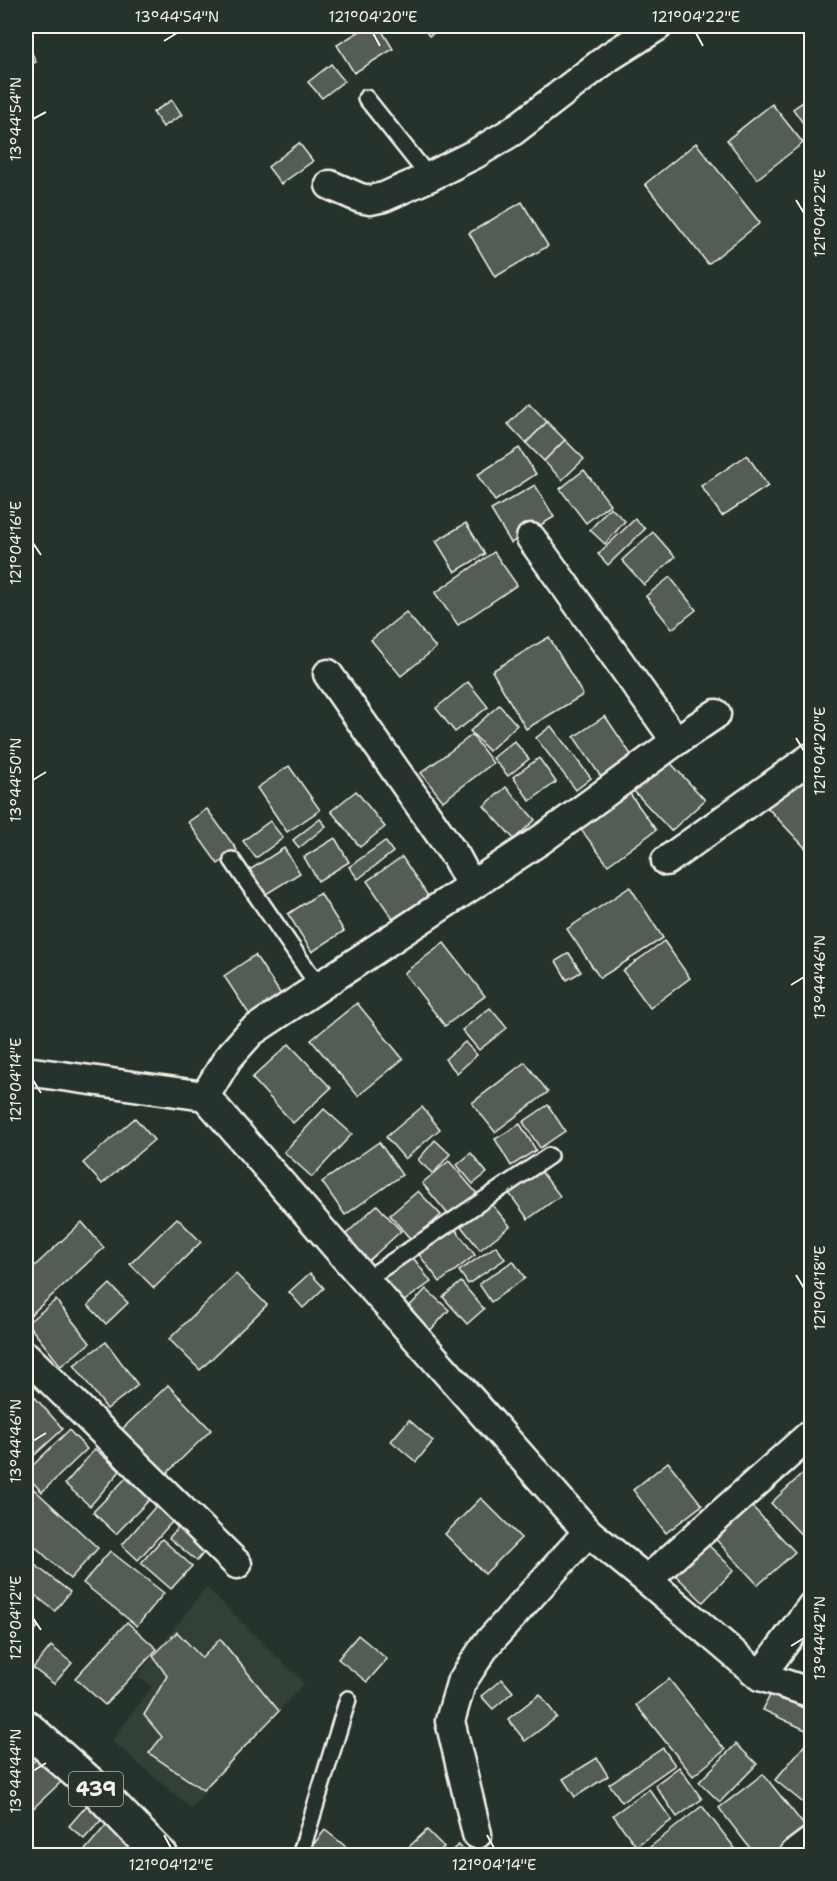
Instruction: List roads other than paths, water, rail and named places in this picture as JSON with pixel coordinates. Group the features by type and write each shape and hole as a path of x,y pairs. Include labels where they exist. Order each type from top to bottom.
{"main road":[{"name":"439","path":"26,1727 97,1790 161,1856"},
{"path":"796,1856 812,1844"}],"street":[{"path":"330,185 370,200 384,197 429,177 475,154 513,131 609,57 658,26"},
{"path":"531,538 676,741"},
{"path":"328,674 456,857 471,885"},
{"path":"205,1096 228,1058 251,1032 543,839 716,714"},
{"path":"666,861 812,757"},
{"path":"26,1071 205,1096 364,1280 588,1532 760,1676 812,1693"},
{"path":"26,1356 237,1564"},
{"path":"647,1580 812,1434"},
{"path":"477,1834 450,1721 460,1683 486,1645 588,1532"},
{"path":"760,1676 812,1606"}],"lane":[{"path":"366,98 429,177"},
{"path":"232,860 319,987"},
{"path":"364,1280 549,1156"},
{"path":"300,1856 348,1699"}]}
